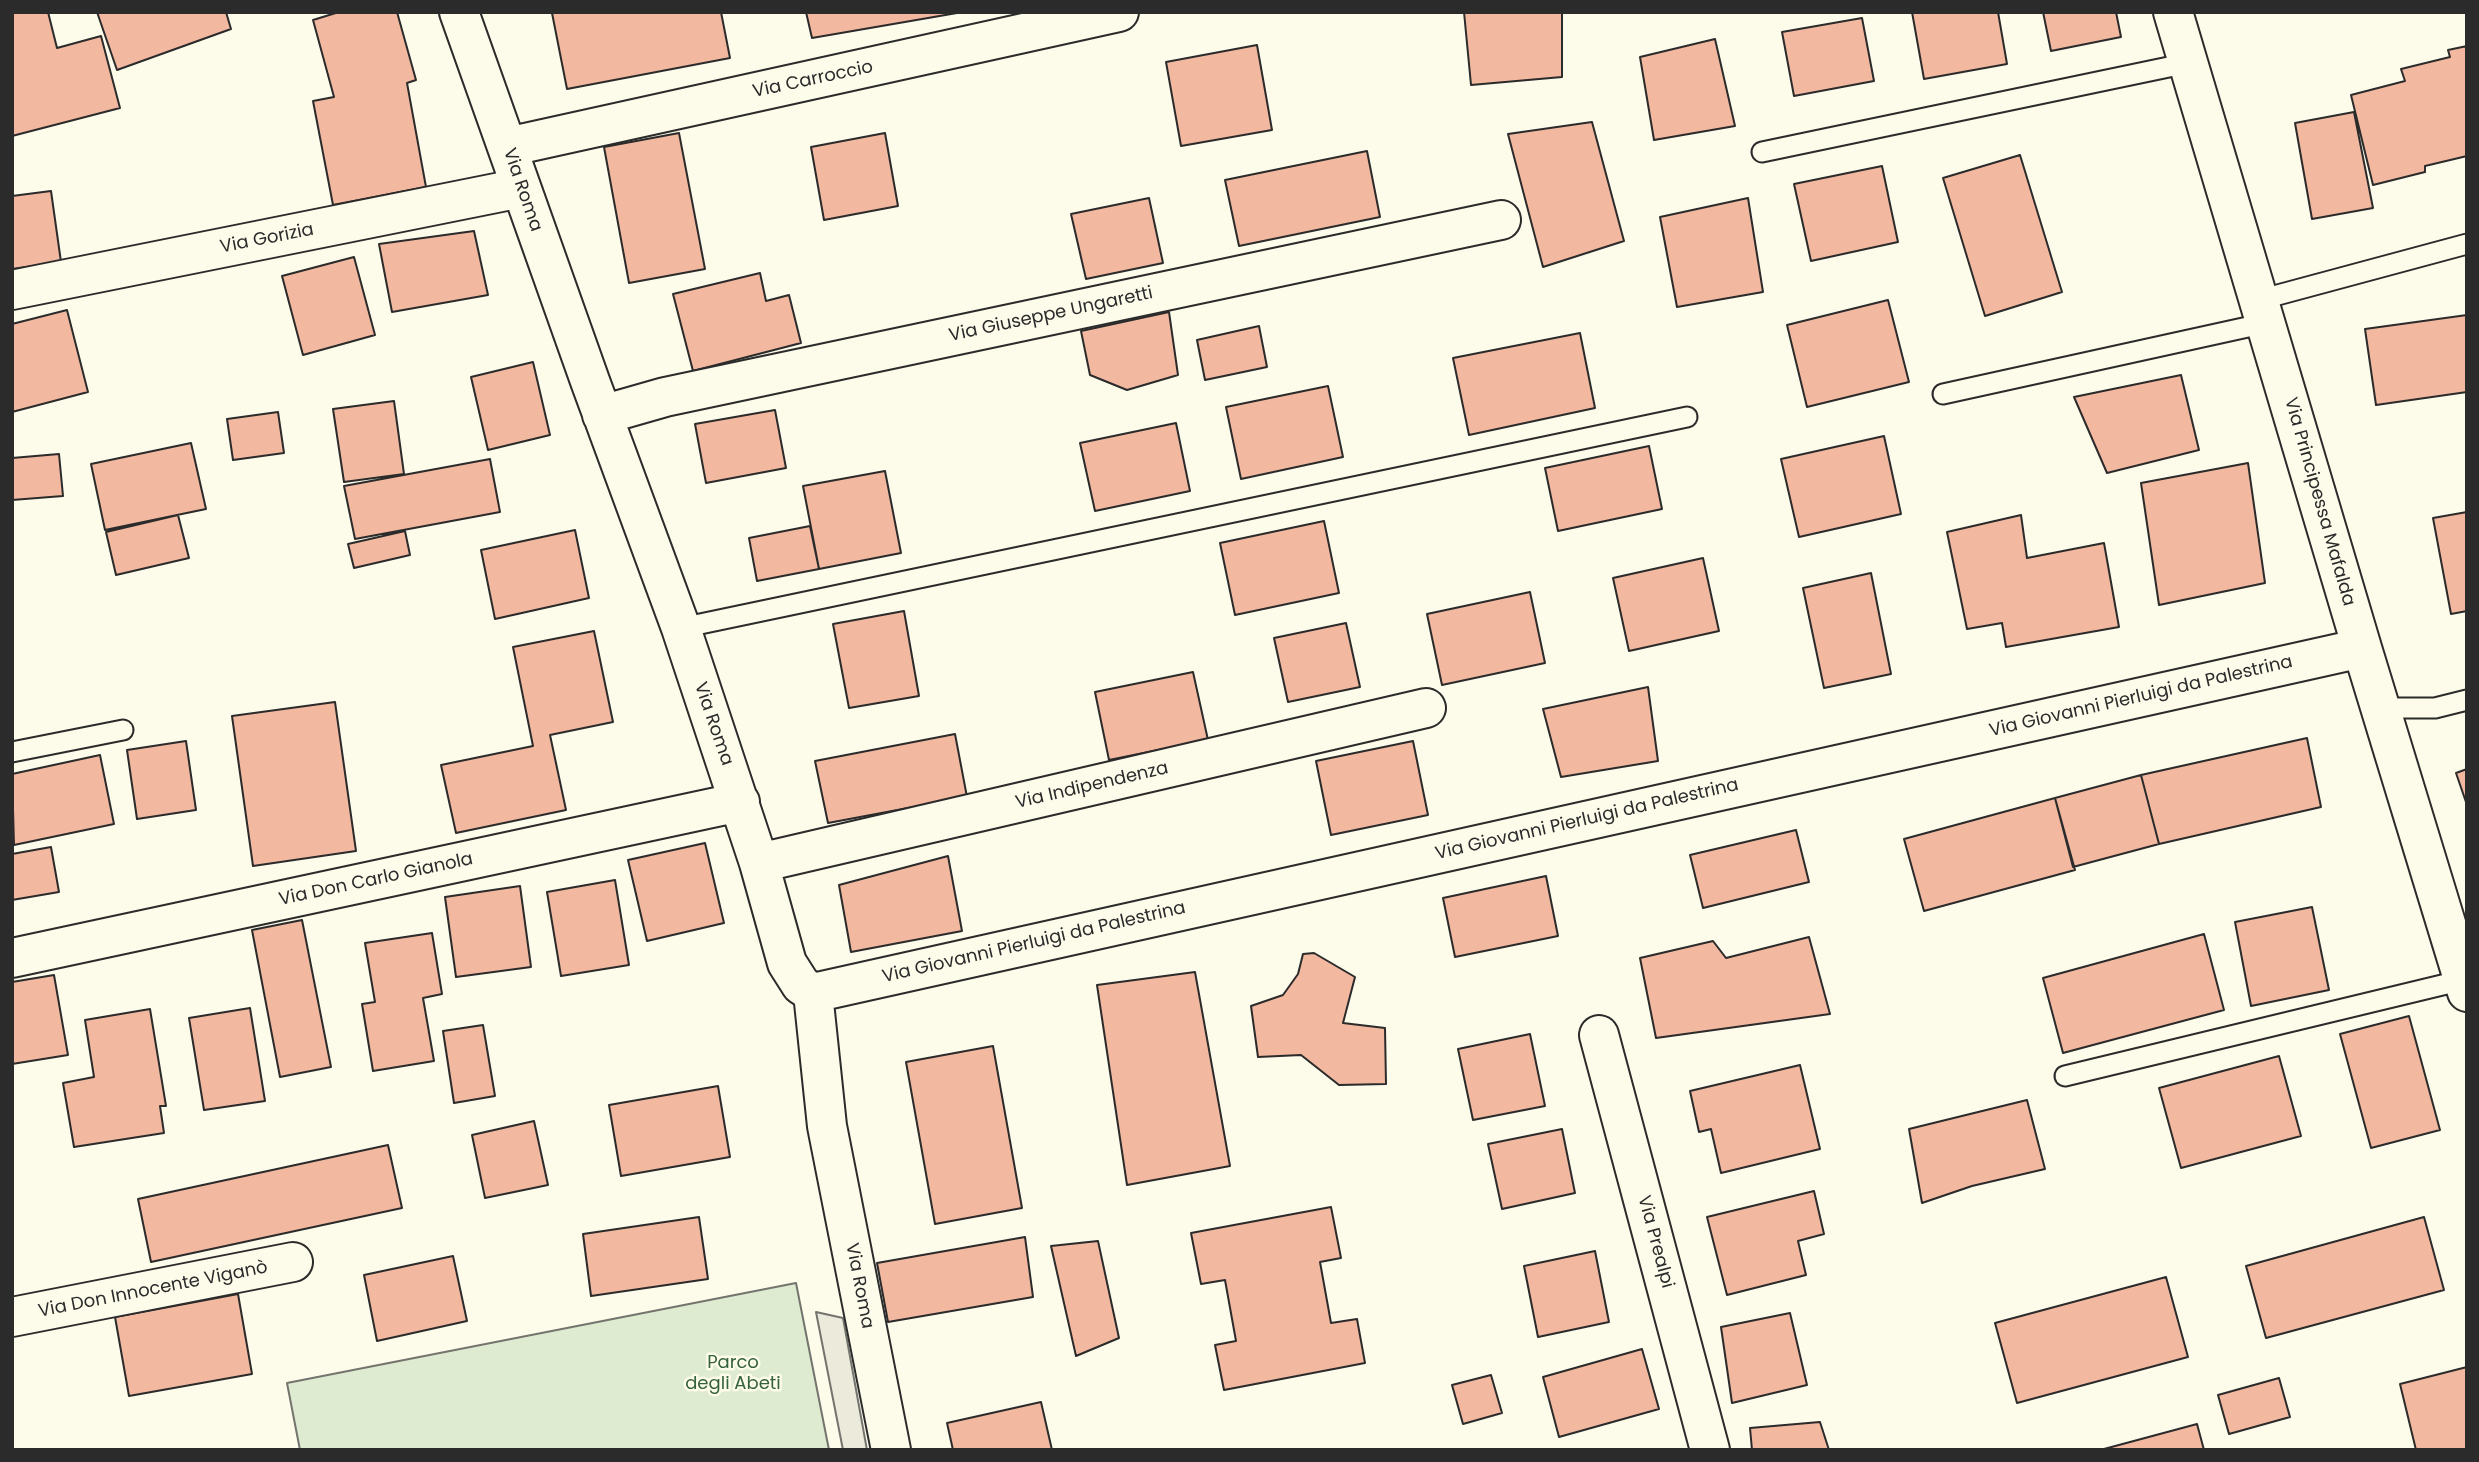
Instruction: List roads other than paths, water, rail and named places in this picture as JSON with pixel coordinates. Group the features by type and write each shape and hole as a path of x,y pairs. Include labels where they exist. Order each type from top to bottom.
{"street":[{"name":"Via Roma","path":"459,12 602,415 681,628 740,802 787,963 792,975 813,993 827,1126 891,1450"},
{"name":"Via Carroccio","path":"507,147 1119,12"},
{"name":"Via Principessa Mafalda","path":"2173,12 2465,986"},
{"name":"Via Gorizia","path":"12,290 522,188"},
{"name":"Via Giuseppe Ungaretti","path":"602,415 665,397 1501,220"},
{"name":"Via Giovanni Pierluigi da Palestrina","path":"813,993 2362,648"},
{"name":"Via Indipendenza","path":"759,863 1426,708"},
{"name":"Via Don Carlo Gianola","path":"12,958 740,802"},
{"name":"Via Prealpi","path":"1599,1035 1710,1450"},
{"name":"Via Don Innocente Viganò","path":"12,1317 293,1262"}],"lane":[{"path":"1762,152 2188,63"},
{"path":"1944,394 2262,311 2467,244"},
{"path":"681,628 1686,417"},
{"path":"2380,708 2435,708 2467,699"},
{"path":"12,752 123,730"},
{"path":"2064,1076 2465,986"}],"park label":[{"name":"Parco degli Abeti","path":"733,1373"}]}
